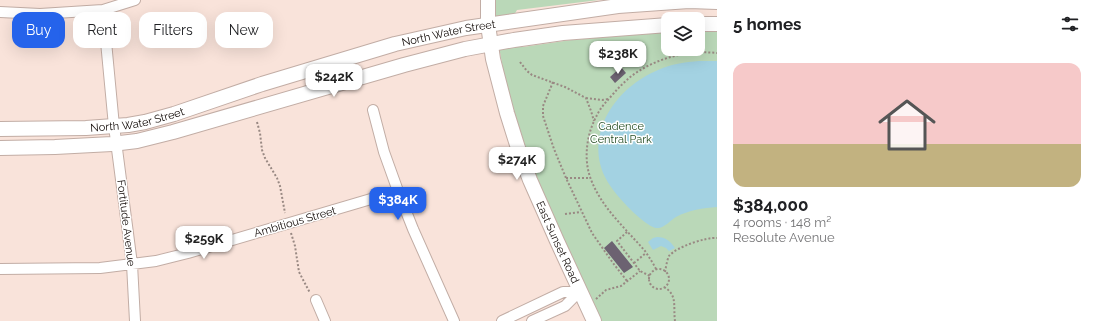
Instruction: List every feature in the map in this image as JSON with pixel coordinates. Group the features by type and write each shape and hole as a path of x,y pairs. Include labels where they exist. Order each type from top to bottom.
{"main road":[{"name":"East Sunset Road","path":"488,0 488,25 491,44 507,113 518,148 579,292 594,321"},
{"name":"North Water Street","path":"0,129 86,128 128,125 174,114 262,84 395,44 466,28 618,6 717,2"},
{"path":"705,24 717,24"},
{"name":"North Water Street","path":"0,148 116,144 137,141 465,49 563,33 661,26"}],"street":[{"path":"0,12 40,14 103,10 135,0"},
{"name":"Fortitude Avenue","path":"103,10 116,144 132,264 135,321"},
{"path":"373,110 384,152 398,192 454,321"},
{"name":"Ambitious Street","path":"0,269 100,268 156,261 398,192"},
{"path":"502,321 563,292 579,292"},
{"path":"532,321 565,306 579,292"},
{"path":"316,300 325,321"}],"path":[{"path":"656,269 646,253 605,206 590,178 587,149 590,131 596,116 609,99 625,81 639,71 659,61 674,56 693,53 717,53"},
{"path":"520,62 532,75 553,82 586,98 602,100 609,99"},
{"path":"553,82 543,106 543,116 554,150 581,212 600,245 627,281"},
{"path":"586,98 594,121"},
{"path":"257,122 262,150 280,186 284,212 293,238 299,272 307,289 316,300"},
{"path":"566,178 590,178"},
{"path":"565,214 581,212"},
{"path":"628,232 617,241 640,271 650,276"},
{"path":"665,272 669,256 675,251 699,240 717,238"},
{"path":"634,263 646,253"},
{"path":"656,269 660,269 665,272 668,279 666,285 658,289 652,286 649,280 652,271 656,269"},
{"path":"593,300 606,290 621,286 640,271"},
{"path":"664,287 673,295 675,321"}],"green space":[{"path":"493,0 599,0 517,10 514,15 495,19"},
{"name":"Cadence Central Park","path":"705,32 717,32 717,321 601,321 540,189 525,152 508,95 499,47 517,44 523,47 571,40 661,33 661,56 705,56"}],"water":[{"path":"699,61 717,61 717,207 691,211 676,217 663,227 655,228 631,210 616,194 605,177 600,160 599,144 602,128 608,113 618,99 629,88 643,78 668,66"},
{"path":"657,237 668,240 675,248 669,251 661,246 653,250 648,242"}],"building":[{"path":"621,67 626,73 615,83 610,77"},
{"path":"612,241 633,267 624,273 604,248"}]}
